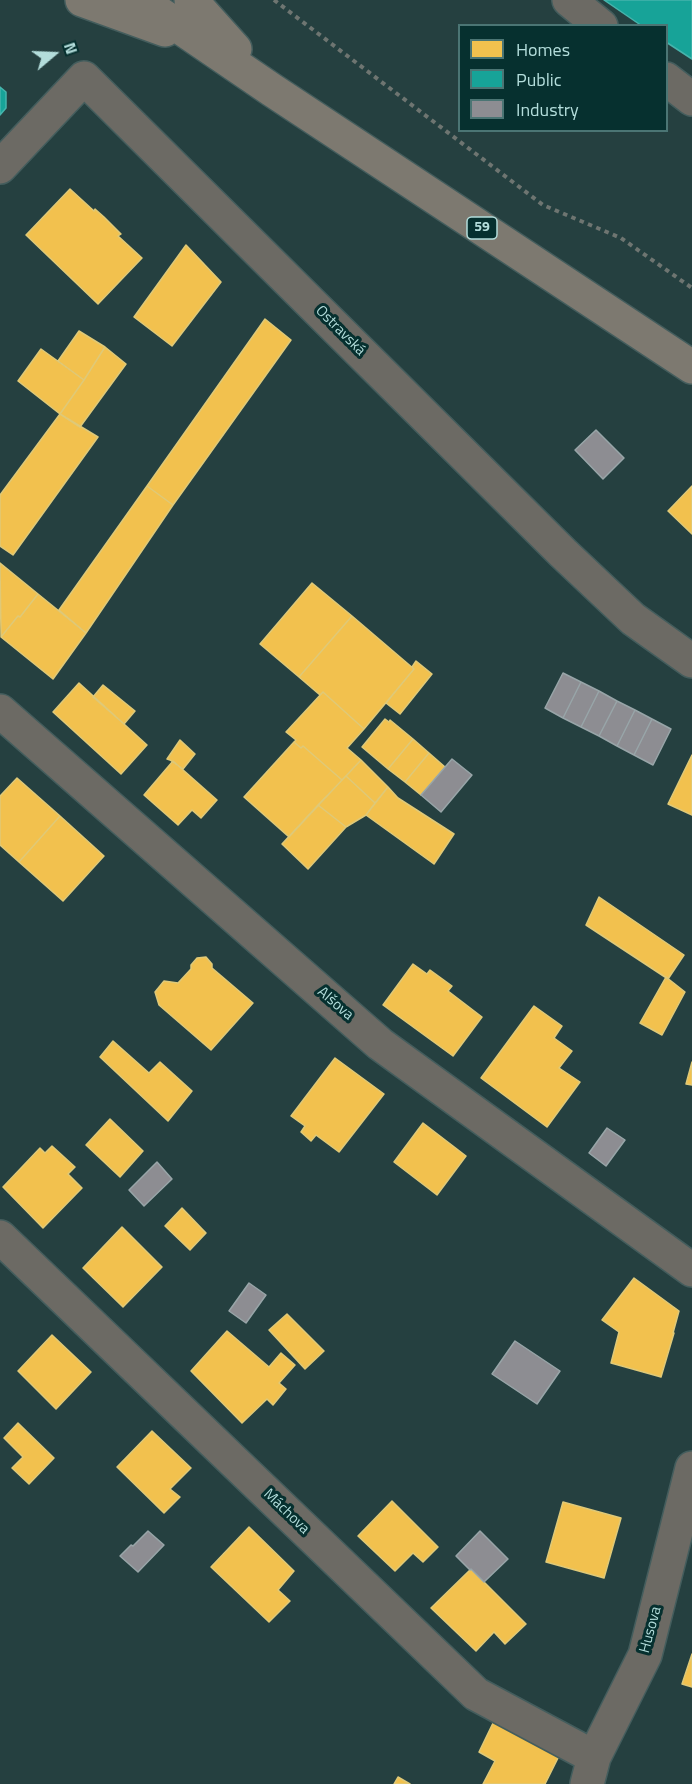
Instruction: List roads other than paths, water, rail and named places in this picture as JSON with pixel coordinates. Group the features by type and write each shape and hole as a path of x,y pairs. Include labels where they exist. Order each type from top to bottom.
{"main road":[{"path":"82,0 205,44"},
{"name":"59","path":"140,0 272,90 692,367"},
{"path":"190,0 272,90"}],"street":[{"path":"569,0 599,24"},
{"name":"Ostravská","path":"0,167 84,78 563,553 633,619 692,661"},
{"path":"668,81 692,99"},
{"name":"Alšova","path":"0,711 381,1044 692,1270"},
{"name":"Máchova","path":"0,1237 476,1694 591,1770"},
{"name":"Husova","path":"591,1770 645,1655 692,1468"}]}
